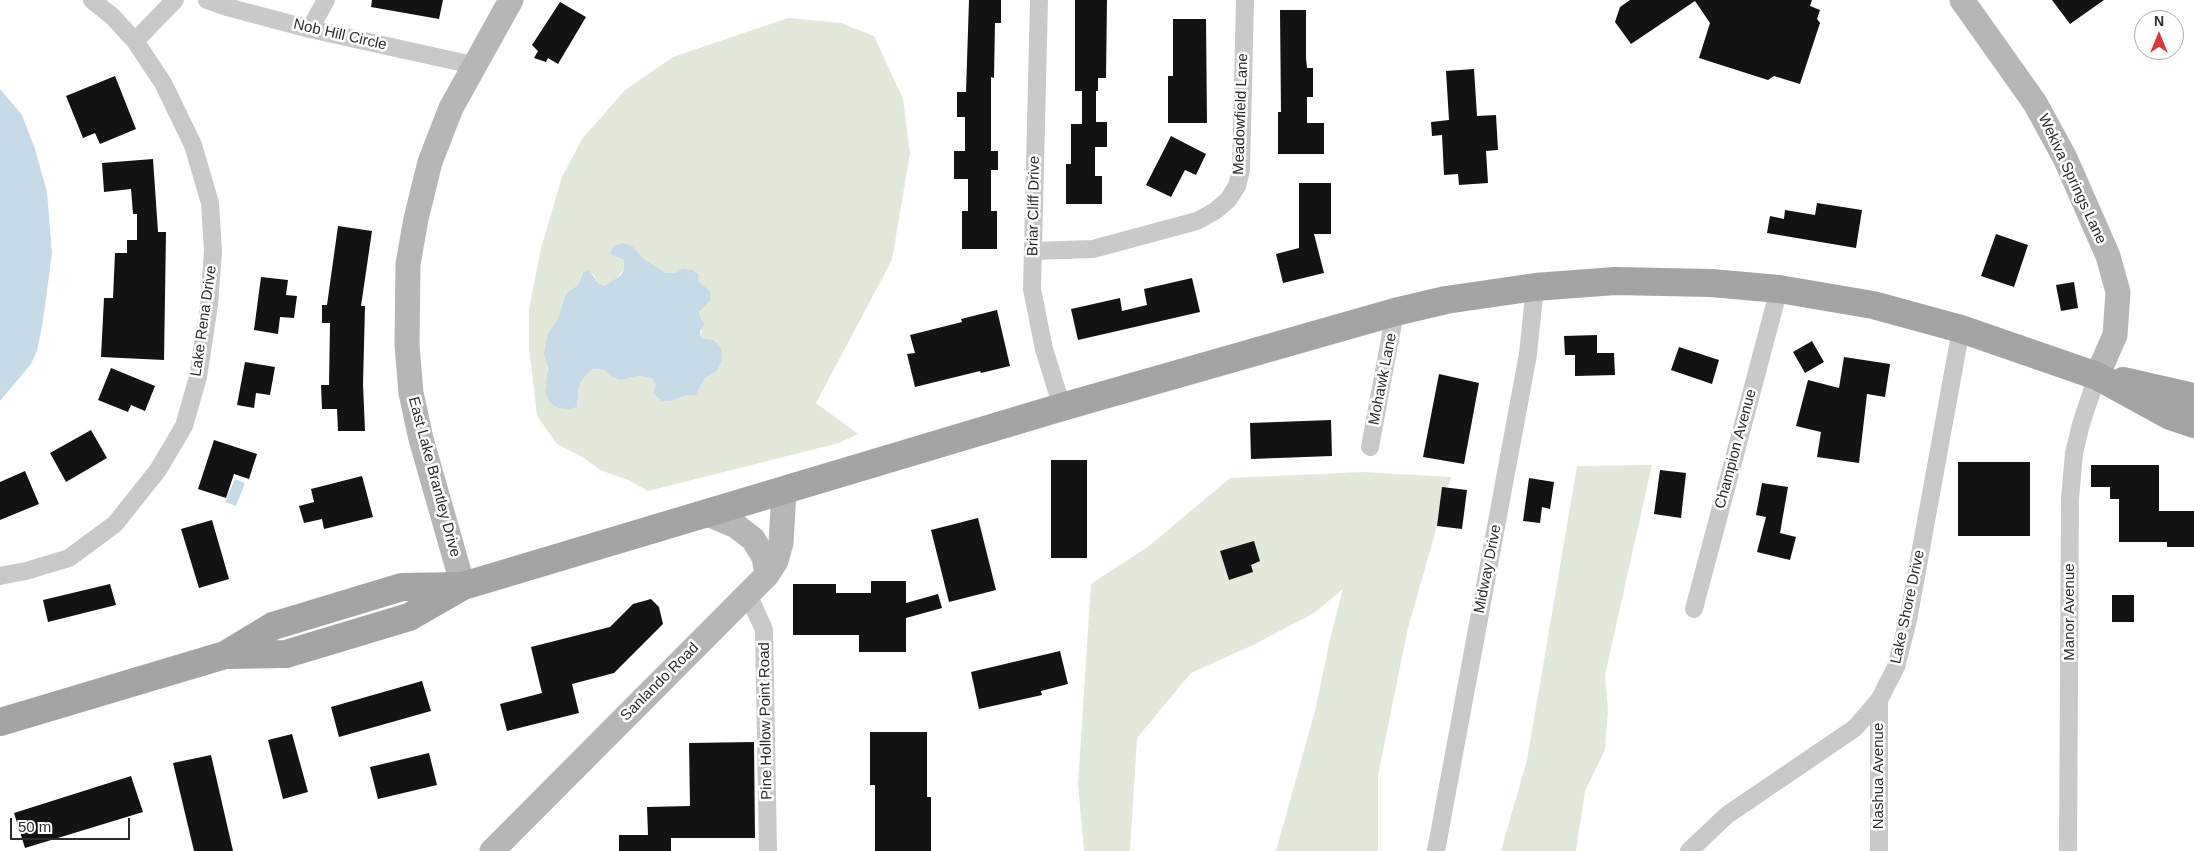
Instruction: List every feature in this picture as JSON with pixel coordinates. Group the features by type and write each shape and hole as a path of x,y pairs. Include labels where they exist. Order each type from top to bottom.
{"main road":[{"path":"0,722 225,655 286,654 409,617 463,586 784,492 1062,407 1395,312 1479,294 1535,286 1647,281 1743,285 1779,290 1873,305 1961,329 2097,376 2194,397"},
{"path":"2097,376 2170,416 2194,424"}],"street":[{"path":"92,0 135,41 175,0"},
{"name":"Nob Hill Circle","path":"208,0 226,8 473,65"},
{"path":"310,28 326,0"},
{"name":"East Lake Brantley Drive","path":"463,586 421,439 411,393 407,345 408,264 416,219 430,162 451,108 473,65 511,0"},
{"name":"Briar Cliff Drive","path":"1039,0 1032,289 1035,312 1044,349 1062,407"},
{"name":"Meadowfield Lane","path":"1033,251 1093,250 1196,221 1215,211 1228,200 1237,186 1241,170 1245,0"},
{"name":"Wekiva Springs Lane","path":"1962,0 2035,103 2064,158 2108,256 2118,292 2115,335 2097,376"},
{"name":"Lake Rena Drive","path":"0,576 26,572 69,558 115,524 158,470 184,426 198,377 209,305 213,251 210,203 193,145 163,83 135,41"},
{"name":"Midway Drive","path":"1436,851 1528,354 1535,286"},
{"name":"Champion Avenue","path":"1694,609 1779,290"},
{"name":"Mohawk Lane","path":"1370,447 1395,312"},
{"name":"Lake Shore Drive","path":"1689,851 1727,814 1855,728 1879,700 1896,667 1908,620 1961,329"},
{"name":"Manor Avenue","path":"2068,851 2070,499 2074,453 2081,424 2097,376"},
{"name":"Sanlando Road","path":"492,851 767,575 776,560 781,543 784,492"},
{"path":"708,514 736,526 754,539 764,556 767,575"},
{"name":"Pine Hollow Point Road","path":"748,594 764,630 768,851"},
{"name":"Nashua Avenue","path":"1879,700 1879,851"}],"green space":[{"path":"788,18 841,23 874,36 903,99 910,153 892,260 816,403 858,434 839,443 648,491 628,480 600,470 584,458 557,444 537,416 529,348 529,309 541,248 562,177 582,139 625,90 673,57","holes":["631,246 644,259 666,273 675,273 682,269 710,291 711,300 699,312 702,319 701,338 714,340 721,348 717,371 705,378 696,395 683,396 672,401 651,378 638,376 621,380 612,377 605,370 593,369 585,376 579,386 577,407 547,378 548,333 558,318 566,293 578,285 583,278 593,274 599,284 605,286 612,283 624,269 624,260 616,257"]},
{"path":"1652,465 1605,675 1608,709 1605,750 1585,791 1576,851 1501,851 1527,760 1577,466"},
{"path":"1363,472 1451,477 1408,628 1378,775 1378,851 1276,851 1316,707 1330,639 1343,589 1314,613 1253,645 1191,673 1137,738 1130,851 1084,851 1078,784 1091,584 1149,546 1230,478"}],"water":[{"path":"0,89 22,115 35,149 47,192 52,253 37,351 31,364 0,401"},
{"path":"622,243 632,246 644,259 666,273 675,273 682,269 692,270 698,274 699,282 710,291 711,300 699,312 704,325 700,331 701,338 714,340 721,348 722,359 717,371 705,378 696,395 683,396 672,401 662,401 653,393 656,384 651,378 638,376 621,380 612,377 605,370 593,369 585,376 579,386 577,407 569,409 558,408 550,403 545,392 548,367 544,354 548,333 558,318 566,293 578,285 584,272 589,270 599,284 605,286 621,275 624,269 624,260 610,254 613,246"},
{"path":"235,479 245,483 236,506 225,502"}],"building":[{"path":"372,0 443,0 439,19 371,7"},
{"path":"969,0 1001,0 1001,23 995,23 994,78 991,77 991,151 998,151 998,170 991,170 991,211 997,211 997,249 962,249 962,211 968,211 968,179 954,179 954,151 965,151 965,117 957,117 957,92 966,92"},
{"path":"1075,0 1107,0 1106,78 1098,78 1098,91 1096,91 1096,122 1107,122 1107,147 1095,147 1095,176 1102,176 1102,204 1066,204 1066,164 1071,164 1071,124 1082,124 1082,91 1075,91"},
{"path":"1630,0 1812,0 1810,6 1820,10 1817,19 1820,23 1800,84 1774,76 1768,80 1699,58 1710,23 1695,1 1631,44 1615,22 1620,7"},
{"path":"2052,0 2104,0 2070,24"},
{"path":"560,2 586,17 558,64 548,58 546,62 534,58 538,51 532,45"},
{"path":"1280,10 1306,10 1307,68 1313,68 1313,97 1307,97 1307,123 1324,123 1324,154 1278,154 1278,112 1281,112"},
{"path":"1173,19 1206,19 1207,123 1168,123 1168,76 1173,76"},
{"path":"1474,69 1477,116 1496,115 1498,150 1486,151 1488,183 1459,185 1458,174 1444,175 1442,135 1432,136 1431,122 1449,120 1446,71"},
{"path":"115,76 136,129 100,144 95,133 83,138 66,96"},
{"path":"1171,136 1206,154 1196,175 1185,170 1171,197 1146,185"},
{"path":"153,159 158,232 166,232 164,360 101,357 104,298 113,298 115,253 127,253 127,240 137,240 137,214 133,214 131,189 104,192 102,163"},
{"path":"1299,183 1331,183 1331,234 1314,234 1324,273 1283,283 1276,254 1299,248"},
{"path":"1817,203 1862,210 1856,248 1767,233 1770,216 1784,219 1785,210 1815,215"},
{"path":"338,226 372,231 361,306 365,306 363,384 365,431 338,431 337,409 322,409 321,385 329,385 330,323 322,323 322,305 327,305"},
{"path":"1996,234 2028,245 2014,287 1981,276"},
{"path":"261,277 288,280 286,295 297,296 294,318 280,317 278,334 254,330"},
{"path":"1192,278 1200,312 1078,340 1071,309 1120,298 1122,311 1147,305 1144,289"},
{"path":"2074,282 2078,308 2061,311 2056,285"},
{"path":"997,310 1010,366 981,373 980,371 915,387 907,354 915,353 910,335 962,322 961,319"},
{"path":"1597,335 1597,353 1614,353 1615,375 1575,376 1575,355 1565,355 1564,336"},
{"path":"1812,341 1824,362 1805,373 1793,352"},
{"path":"1679,347 1719,360 1712,384 1671,370"},
{"path":"1844,357 1890,364 1885,397 1867,394 1859,463 1817,457 1821,432 1796,426 1808,380 1839,388"},
{"path":"245,362 275,367 270,395 256,393 254,408 237,405"},
{"path":"111,368 155,386 145,411 131,405 128,412 98,400"},
{"path":"1439,374 1479,383 1464,464 1423,457"},
{"path":"1331,420 1332,456 1251,459 1250,423"},
{"path":"91,430 107,458 66,482 50,453"},
{"path":"214,440 257,454 249,479 234,474 226,498 198,489"},
{"path":"1051,460 1087,460 1087,558 1051,558"},
{"path":"1958,462 2030,462 2030,536 1958,536"},
{"path":"2091,465 2159,465 2159,511 2194,511 2194,547 2167,547 2167,542 2119,542 2119,499 2110,499 2110,487 2091,487"},
{"path":"1660,470 1686,473 1681,518 1654,514"},
{"path":"25,471 39,504 0,520 0,482"},
{"path":"362,476 373,517 324,529 322,519 304,523 299,506 314,502 311,489"},
{"path":"1529,478 1554,482 1550,509 1542,507 1540,523 1523,521"},
{"path":"1762,483 1788,487 1780,533 1796,537 1790,560 1757,552 1766,517 1756,515"},
{"path":"1442,487 1467,490 1462,529 1437,526"},
{"path":"978,518 996,590 949,602 931,530"},
{"path":"212,520 229,579 199,588 181,529"},
{"path":"1254,541 1260,561 1251,565 1253,572 1229,580 1220,551"},
{"path":"871,581 906,581 906,603 938,594 942,608 906,618 906,652 859,652 859,635 793,635 793,584 836,584 836,593 871,593"},
{"path":"110,584 116,605 48,622 43,600"},
{"path":"2112,595 2134,595 2134,622 2112,622"},
{"path":"651,599 659,607 663,624 614,673 572,684 579,713 507,731 500,704 542,693 531,647 610,627 633,604"},
{"path":"1060,651 1068,684 1041,691 1042,695 979,709 971,672"},
{"path":"422,681 431,711 339,737 331,707"},
{"path":"870,732 927,732 927,797 931,797 931,851 875,851 875,785 870,785"},
{"path":"292,734 308,792 283,799 268,740"},
{"path":"754,742 755,838 671,838 671,851 619,851 619,835 648,835 647,807 690,806 689,743"},
{"path":"429,753 437,785 378,799 370,767"},
{"path":"211,755 233,851 194,851 173,763"},
{"path":"131,776 143,812 25,848 14,813"}]}
